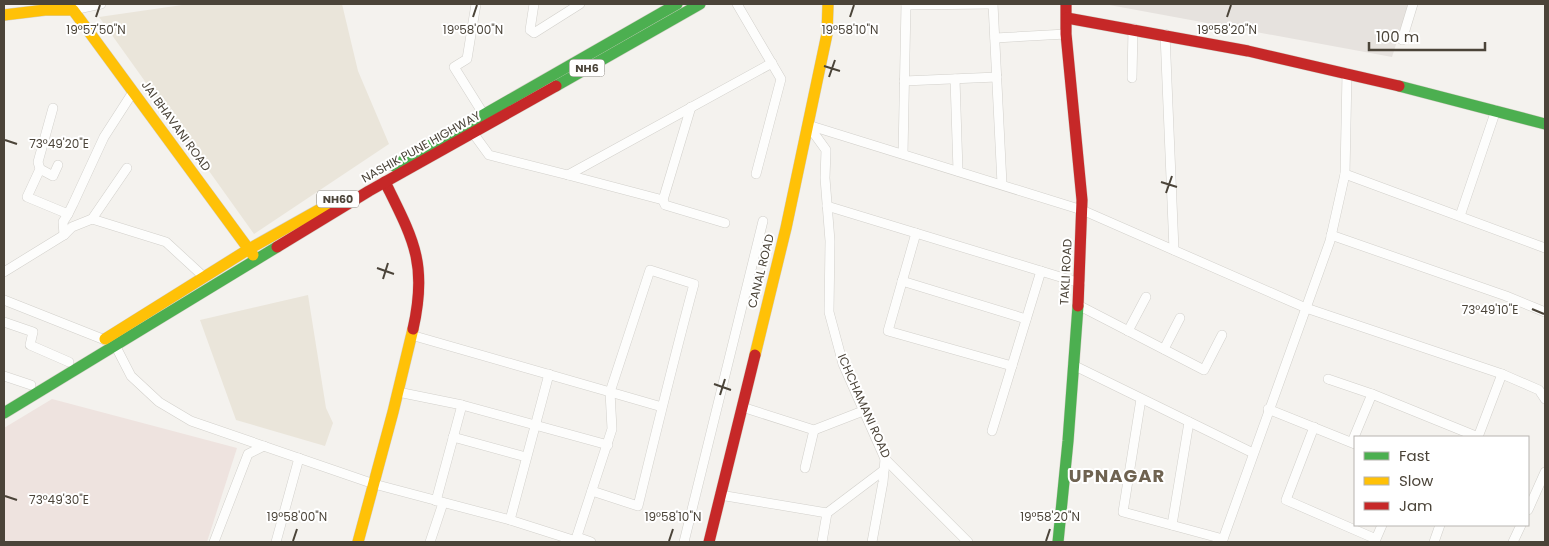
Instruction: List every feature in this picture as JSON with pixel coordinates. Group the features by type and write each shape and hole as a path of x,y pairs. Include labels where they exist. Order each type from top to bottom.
{"main road":[{"name":"NASHIK PUNE HIGHWAY","path":"4,413 204,277 249,249 677,4"},
{"name":"NASHIK PUNE HIGHWAY","path":"4,402 69,362 110,342 256,260 385,182 700,4"},
{"name":"CANAL ROAD","path":"709,542 786,228 828,34 828,4"},
{"name":"TAKLI ROAD","path":"1058,542 1080,283 1082,210 1066,34 1066,4"},
{"path":"4,15 53,7 73,10"},
{"name":"JAI BHAVANI ROAD","path":"73,10 256,260"},
{"path":"1067,18 1165,34 1347,72 1545,124"},
{"path":"358,542 398,392 418,306 420,284 416,252 404,219 385,182"}],"street":[{"path":"73,10 101,4"},
{"path":"476,4 467,59 454,67 484,115"},
{"path":"534,4 530,30 534,33 580,4"},
{"path":"737,4 781,79 756,174"},
{"path":"903,154 906,5 993,4 1002,184"},
{"path":"1402,40 1413,4"},
{"path":"1132,78 1133,28"},
{"path":"995,38 1066,34"},
{"path":"1165,34 1174,250"},
{"path":"568,175 772,63"},
{"path":"1141,399 1123,512 1223,540 1331,235 1345,174 1347,72"},
{"path":"904,81 997,77"},
{"path":"955,79 958,171"},
{"path":"64,236 63,222 74,204 104,137 133,92"},
{"path":"53,108 38,162 40,169 27,197 68,214"},
{"path":"691,108 663,200 665,205 724,223"},
{"path":"1460,216 1496,110"},
{"path":"808,125 1082,210 1306,308 1502,374 1539,390 1545,399"},
{"name":"ICHCHAMANI ROAD","path":"808,125 826,150 824,178 830,241 829,312 843,364 885,459 968,542"},
{"path":"473,133 489,155 663,200"},
{"path":"40,169 53,176 58,165"},
{"path":"4,272 64,236 72,226 92,219 127,168"},
{"path":"1345,174 1545,248"},
{"path":"827,206 1080,283"},
{"path":"92,219 166,242 204,277"},
{"path":"684,542 763,221"},
{"path":"916,234 888,331 1012,366"},
{"path":"1331,235 1506,296 1545,312"},
{"path":"576,540 612,429 610,392 650,270 694,284 638,506 592,491"},
{"path":"992,431 1041,271"},
{"path":"902,281 1026,319"},
{"path":"1128,331 1146,297"},
{"path":"4,300 110,342 131,376 159,402 191,420 374,484 510,520 576,540 591,542"},
{"path":"1078,305 1204,370 1222,334"},
{"path":"1164,349 1180,318"},
{"path":"4,322 33,332 30,345 69,362"},
{"path":"411,335 662,407"},
{"path":"1074,365 1253,453"},
{"path":"510,520 549,374"},
{"path":"1328,379 1372,394 1478,436 1502,374"},
{"path":"4,376 31,385"},
{"path":"398,392 462,405 608,446"},
{"path":"1357,436 1372,394"},
{"path":"430,542 462,405"},
{"path":"742,407 814,430 863,411"},
{"path":"1268,409 1354,443"},
{"path":"1172,525 1189,422"},
{"path":"1314,427 1286,500 1376,539 1382,526"},
{"path":"805,468 814,430"},
{"path":"453,437 526,457"},
{"path":"214,542 248,454 264,446"},
{"path":"276,542 299,458"},
{"path":"872,542 885,459"},
{"path":"822,542 827,513 884,470"},
{"path":"1529,508 1545,472"},
{"path":"720,495 827,513"},
{"path":"1434,542 1440,526"},
{"path":"1513,542 1521,526"}],"shaded area":[{"path":"189,4 342,4 358,71 389,144 254,234 99,17"},
{"path":"1104,4 1409,4 1392,57"},
{"path":"308,295 326,408 333,423 325,446 236,420 200,320"},
{"path":"52,399 237,448 207,542 4,542 4,428"}],"traffic: fast":[{"path":"394,166 677,4"},
{"path":"556,86 700,4"},
{"path":"1399,86 1545,124"},
{"path":"4,413 277,247"},
{"path":"1058,542 1078,306"}],"traffic: slow":[{"path":"755,355 786,228 827,34 828,4"},
{"path":"4,15 45,10 73,10 253,255"},
{"path":"105,339 249,249 338,199"},
{"path":"358,542 413,329"}],"traffic: jam":[{"path":"1066,4 1066,34 1082,200 1078,306"},
{"path":"1067,18 1248,51 1399,86"},
{"path":"277,247 369,191 556,86"},
{"path":"385,182 410,236 415,252 419,286 413,329"},
{"path":"709,542 755,355"}],"district":[{"name":"UPNAGAR","path":"1117,476"}]}
